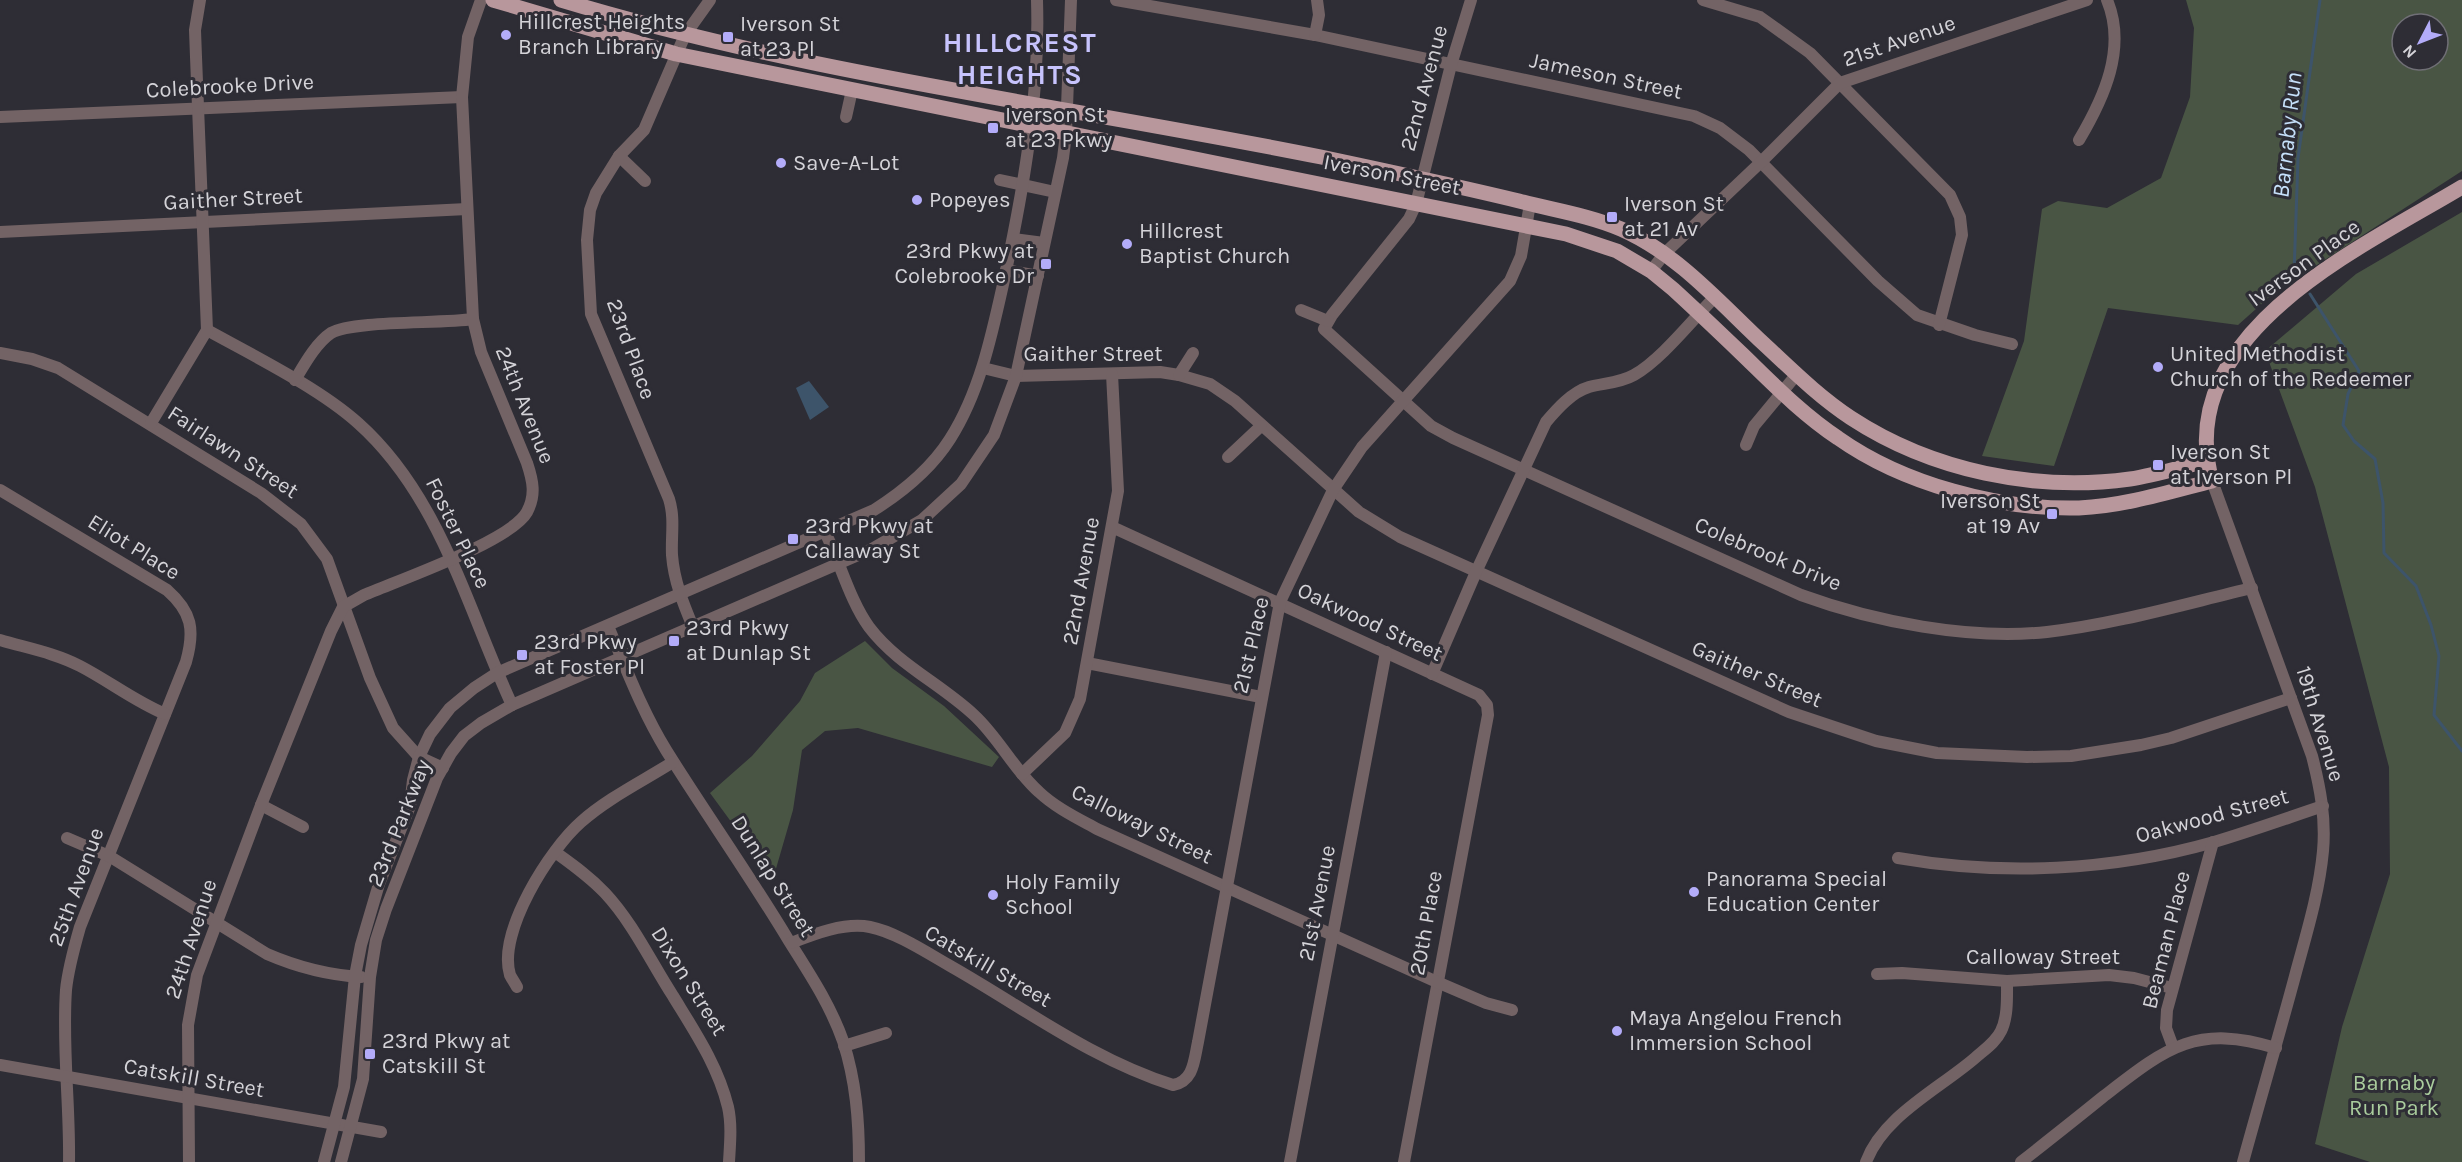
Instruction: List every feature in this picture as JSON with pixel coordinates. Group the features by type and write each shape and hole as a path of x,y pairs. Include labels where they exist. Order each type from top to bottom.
{"main road":[{"name":"Iverson Street","path":"493,0 676,54 1526,225 1566,234 1606,247 1651,271 1699,313 1781,392 1821,426 1863,453 1914,477 1973,496 2031,506 2081,507 2135,500 2212,481"},
{"name":"Iverson Street","path":"561,0 685,35 932,86 1256,144 1423,178 1580,215 1617,227 1665,253 1837,408 1881,436 1958,466 2046,483 2082,483 2144,477 2207,461"},
{"name":"Iverson Place","path":"2212,481 2207,461 2205,436 2214,399 2234,355 2248,335 2277,307 2323,272 2462,187"}],"street":[{"path":"151,423 207,330 195,30 200,0"},
{"name":"24th Avenue","path":"189,1162 188,1025 190,1003 197,975 261,805 343,607 364,595 498,537 510,530 524,516 533,497 532,480 527,463 481,352 473,319 462,97 468,37 481,0"},
{"name":"23rd Place","path":"693,627 679,595 673,562 672,517 669,499 591,314 587,240 590,210 596,192 618,156 644,130 685,35 710,0"},
{"name":"23rd Parkway","path":"324,1162 346,1074 355,976 370,912 410,806 419,757 430,734 450,708 497,673 874,510 903,491 929,467 951,438 982,368 1024,186 1037,77 1037,0"},
{"name":"23rd Parkway","path":"340,1162 352,1126 363,1078 370,977 376,940 386,909 443,768 464,736 512,705 841,564 899,535 922,520 961,484 994,435 1016,376 1066,134 1071,0"},
{"name":"Jameson Street","path":"1116,0 1315,35 1694,116 1733,136 1899,302 1917,315 1939,324 2012,344"},
{"path":"1315,35 1319,15 1317,0"},
{"path":"1703,0 1760,17 1810,53 1950,195 1962,229 1961,243 1939,324"},
{"name":"21st Avenue","path":"1651,271 1665,253 1840,83 2087,0"},
{"path":"2079,140 2094,115 2112,67 2116,33 2107,0"},
{"name":"22nd Avenue","path":"1326,325 1409,219 1416,204 1451,64 1470,3"},
{"path":"846,117 852,90"},
{"name":"Colebrooke Drive","path":"0,117 462,97"},
{"path":"618,156 645,181"},
{"path":"1000,180 1055,192"},
{"name":"21st Place","path":"1158,1079 1176,1085 1186,1079 1191,1071 1228,888 1280,602 1333,490 1362,447 1510,281 1521,256 1530,204"},
{"name":"Gaither Street","path":"0,232 467,209"},
{"path":"1012,239 1044,243"},
{"path":"1006,270 1038,276"},
{"path":"1432,674 1476,572 1544,426 1564,403 1578,392 1621,381 1636,374 1652,361 1714,297"},
{"path":"1300,310 1326,325"},
{"path":"295,380 316,349 337,330 473,319"},
{"name":"Colebrook Drive","path":"1326,325 1431,426 1801,596 1826,604 1937,628 1994,633 2046,632 2105,622 2252,588"},
{"name":"Foster Place","path":"207,330 295,380 357,422 385,450 417,493 449,558 512,705"},
{"name":"Fairlawn Street","path":"0,353 32,359 58,368 151,423 261,493 301,524 327,559 343,607 386,715 405,743 419,757"},
{"path":"1179,375 1193,353"},
{"name":"Gaither Street","path":"982,368 1016,376 1160,372 1197,379 1221,391 1333,490 1379,525 1476,572 1789,712 1876,741 1937,753 2026,758 2071,756 2171,738 2292,698"},
{"name":"22nd Avenue","path":"1022,774 1065,733 1080,699 1118,491 1112,374"},
{"path":"1746,445 1754,426 1797,374"},
{"path":"1228,457 1261,426"},
{"name":"19th Avenue","path":"2212,481 2312,756 2323,806 2323,851 2317,889 2276,1048 2242,1162"},
{"name":"Eliot Place","path":"0,490 167,590 178,600 187,613 191,633 189,650 181,674"},
{"name":"Oakwood Street","path":"1112,526 1479,695"},
{"name":"Calloway Street","path":"825,532 841,564 858,610 876,636 893,653 974,715 1039,792 1068,813 1097,829 1437,982 1486,1003 1512,1011"},
{"name":"Dunlap Street","path":"608,626 642,708 673,762 757,886 829,1007 844,1046 857,1105 859,1162"},
{"path":"0,640 57,656 141,704 165,714"},
{"name":"21st Avenue","path":"1290,1162 1386,652"},
{"path":"1087,663 1261,697"},
{"name":"25th Avenue","path":"69,1162 66,989 71,960 80,927 181,674"},
{"name":"20th Place","path":"1404,1162 1488,715 1487,705 1479,695"},
{"path":"419,757 443,768"},
{"path":"517,987 510,974 512,940 523,904 537,876 581,822 673,762"},
{"path":"261,805 303,828"},
{"name":"Oakwood Street","path":"1898,858 1932,864 2029,869 2140,859 2213,842 2323,806"},
{"path":"67,838 109,856 267,954 314,970 370,977"},
{"name":"Beaman Place","path":"2173,1047 2166,1021 2172,988 2213,842"},
{"name":"Dixon Street","path":"555,852 586,875 606,894 648,952 710,1055 728,1108 729,1162"},
{"name":"Catskill Street","path":"791,943 848,927 863,926 884,932 980,983 1065,1035 1158,1079"},
{"name":"Calloway Street","path":"1877,974 1902,973 2007,981 2109,975 2134,978 2172,988"},
{"path":"1866,1162 1875,1143 1890,1125 1961,1070 1996,1038 2005,1016 2007,981"},
{"path":"844,1046 886,1034"},
{"path":"2021,1162 2142,1066 2173,1047 2205,1040 2229,1038 2276,1048"},
{"name":"Catskill Street","path":"0,1065 381,1132"}],"green space":[{"path":"2186,0 2462,0 2462,171 2275,292 2238,325 2108,308 2054,466 1982,456 2024,341 2042,209 2058,201 2107,208 2161,178 2190,97 2194,28"},
{"name":"Barnaby Run Park","path":"2462,212 2462,1162 2370,1162 2315,1144 2342,1027 2390,874 2389,767 2315,487 2265,351 2356,274"},
{"path":"865,641 892,668 944,706 999,757 992,767 858,728 825,731 802,750 793,810 773,879 710,793 752,756 800,701 815,673"}],"water":[{"path":"809,381 829,407 810,420 796,388"}],"waterway":[{"name":"Barnaby Run","path":"2294,274 2298,158 2320,0"},
{"name":"Barnaby Run","path":"2310,294 2359,371 2348,394 2343,425 2354,441 2375,459 2383,503 2384,553 2416,586 2431,625 2439,656 2434,715 2462,751"}],"place":[{"name":"Hillcrest Heights Branch Library","path":"506,35"},
{"name":"Iverson St at 23 Pl","path":"728,37"},
{"name":"Iverson St at 23 Pkwy","path":"993,128"},
{"name":"Save-A-Lot","path":"781,163"},
{"name":"Popeyes","path":"917,200"},
{"name":"Iverson St at 21 Av","path":"1612,217"},
{"name":"Hillcrest Baptist Church","path":"1127,244"},
{"name":"23rd Pkwy at Colebrooke Dr","path":"1046,264"},
{"name":"United Methodist Church of the Redeemer","path":"2158,367"},
{"name":"Iverson St at Iverson Pl","path":"2158,465"},
{"name":"Iverson St at 19 Av","path":"2052,514"},
{"name":"23rd Pkwy at Callaway St","path":"793,539"},
{"name":"23rd Pkwy at Dunlap St","path":"674,641"},
{"name":"23rd Pkwy at Foster Pl","path":"522,655"},
{"name":"Panorama Special Education Center","path":"1694,892"},
{"name":"Holy Family School","path":"993,895"},
{"name":"Maya Angelou French Immersion School","path":"1617,1031"},
{"name":"23rd Pkwy at Catskill St","path":"370,1054"}],"district":[{"name":"HILLCREST HEIGHTS","path":"1020,58"}]}
